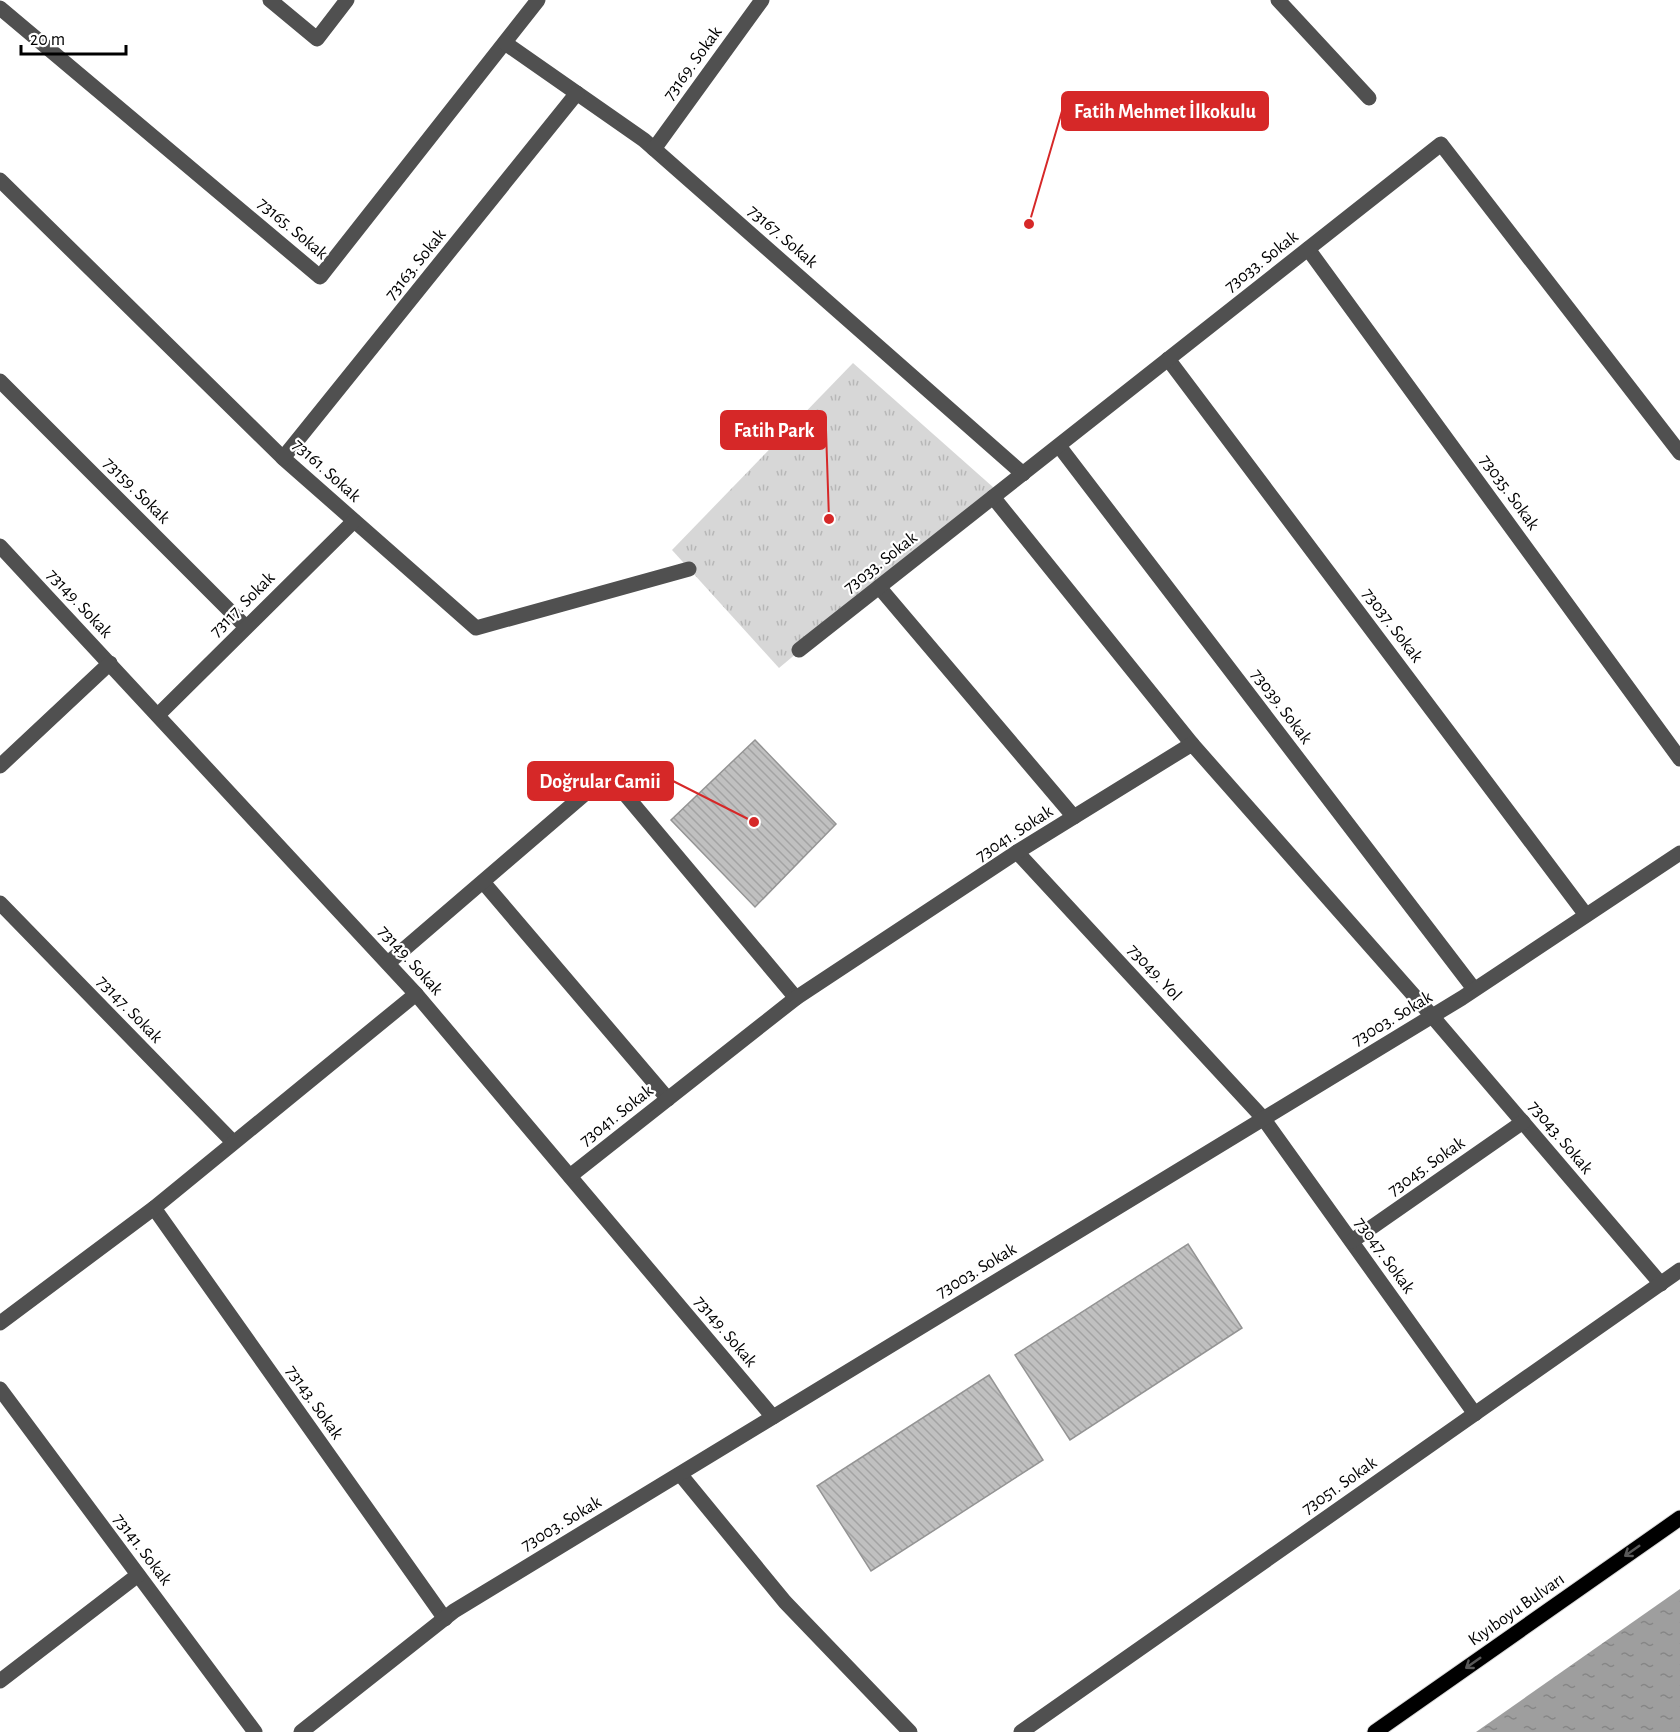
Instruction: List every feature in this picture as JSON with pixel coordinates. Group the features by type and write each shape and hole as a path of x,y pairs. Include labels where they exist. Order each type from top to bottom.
{"main road":[{"name":"Kıyıboyu Bulvarı","path":"1375,1732 1680,1518"}],"street":[{"path":"270,0 317,39 346,0"},
{"name":"73165. Sokak","path":"0,8 320,277 537,0"},
{"name":"73169. Sokak","path":"654,149 762,0"},
{"path":"1278,0 1369,98"},
{"name":"73167. Sokak","path":"505,43 654,149 1023,474"},
{"name":"73163. Sokak","path":"283,458 577,93"},
{"name":"73033. Sokak","path":"799,650 1441,144 1680,453"},
{"name":"73161. Sokak","path":"0,180 283,458 476,628 688,569"},
{"name":"73035. Sokak","path":"1308,249 1680,759"},
{"name":"73037. Sokak","path":"1168,359 1586,915"},
{"name":"73159. Sokak","path":"0,381 246,627"},
{"name":"73039. Sokak","path":"1059,446 1474,989"},
{"path":"993,496 1192,744 1432,1016"},
{"name":"73117. Sokak","path":"158,715 354,521"},
{"name":"73149. Sokak","path":"0,546 416,994 773,1417"},
{"path":"879,587 1074,817"},
{"path":"0,766 110,663"},
{"name":"73041. Sokak","path":"570,1176 796,998 1017,852 1192,744"},
{"path":"388,963 608,774 796,998"},
{"name":"73049. Yol","path":"1017,852 1263,1118"},
{"name":"73003. Sokak","path":"301,1732 445,1619 1432,1016 1680,853"},
{"path":"483,882 668,1099"},
{"name":"73147. Sokak","path":"0,903 233,1142"},
{"path":"0,1323 154,1208 416,994"},
{"name":"73043. Sokak","path":"1432,1016 1661,1284"},
{"name":"73047. Sokak","path":"1263,1118 1475,1414"},
{"name":"73045. Sokak","path":"1352,1241 1523,1122"},
{"name":"73143. Sokak","path":"154,1208 445,1619"},
{"name":"73051. Sokak","path":"1021,1732 1680,1270"},
{"name":"73141. Sokak","path":"0,1389 255,1732"},
{"path":"680,1474 785,1602 910,1732"},
{"path":"0,1681 138,1575"}],"green space":[{"path":"853,363 994,488 779,668 672,550"}],"water":[{"path":"1680,1589 1680,1732 1476,1732"}],"building":[{"path":"755,740 836,824 755,907 671,820"},
{"path":"1188,1244 1242,1328 1070,1440 1015,1355"},
{"path":"989,1375 1043,1460 871,1571 817,1486"}],"place":[{"name":"Fatih Mehmet İlkokulu","path":"1029,224"},
{"name":"Fatih Park","path":"829,519"},
{"name":"Doğrular Camii","path":"754,822"}]}
